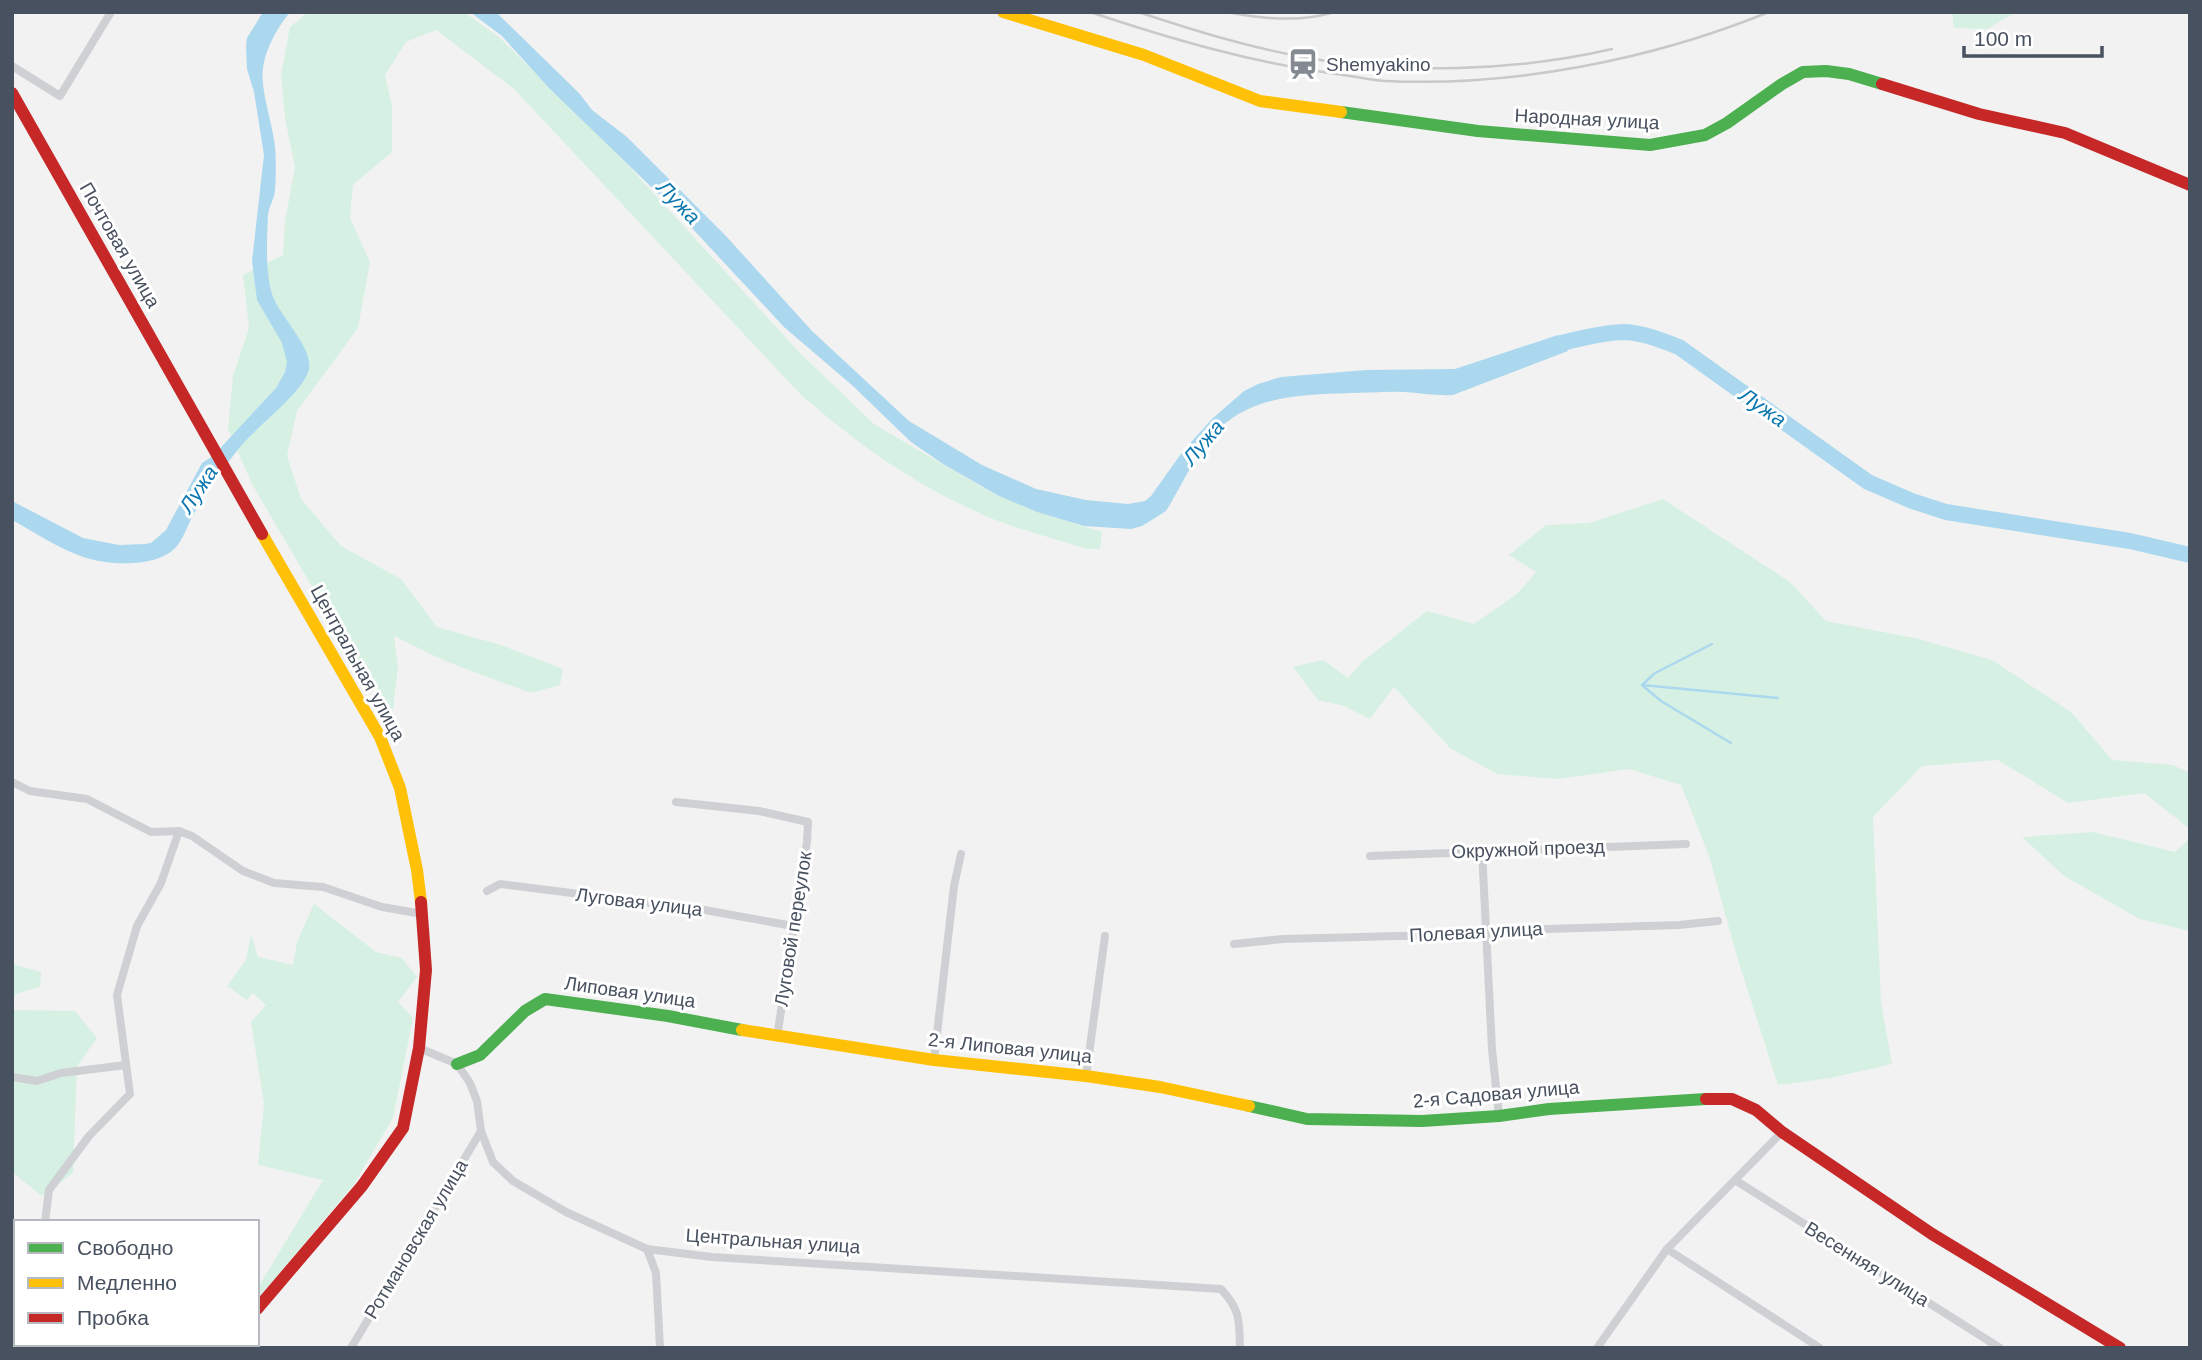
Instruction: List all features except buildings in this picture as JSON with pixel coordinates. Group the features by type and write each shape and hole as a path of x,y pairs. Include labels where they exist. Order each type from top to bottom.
{"street":[{"path":"12,66 60,96 111,12"},
{"name":"Народная улица","path":"1003,12 1144,55 1260,101 1478,131 1650,145 1705,135 1803,72 1838,72 1979,114 2065,133 2190,185"},
{"name":"Почтовая улица","path":"12,93 251,513"},
{"name":"Центральная улица","path":"251,513 380,737 403,800 417,870 426,970 419,1048 406,1118 396,1140 362,1186 259,1307"},
{"path":"12,782 30,791 86,799 151,832 179,831 192,836 243,871 274,883 323,887 382,907 423,914"},
{"name":"Луговой переулок","path":"676,802 759,811 808,822 777,1037"},
{"path":"45,1220 49,1190 89,1136 131,1094 117,995 137,926 162,883 179,831"},
{"name":"Окружной проезд","path":"1370,856 1686,844"},
{"path":"1482,850 1492,1049 1499,1116"},
{"path":"934,1060 954,886 961,854"},
{"name":"Луговая улица","path":"487,891 500,884 699,909 793,926"},
{"name":"Полевая улица","path":"1234,944 1283,939 1478,934 1485,930 1679,925 1718,921"},
{"path":"1086,1076 1105,936"},
{"name":"Липовая улица","path":"457,1064 480,1055 525,1012 545,999 668,1016 777,1037"},
{"name":"2-я Липовая улица","path":"777,1037 934,1060 1086,1076 1160,1087 1238,1104"},
{"path":"419,1048 457,1064"},
{"name":"Центральная улица","path":"457,1064 470,1083 477,1101 481,1131 493,1162 513,1181 566,1212 647,1249 712,1257 1221,1289 1233,1303 1239,1317 1240,1348"},
{"path":"12,1077 37,1081 61,1073 127,1065"},
{"name":"2-я Садовая улица","path":"1238,1104 1307,1119 1422,1121 1714,1098 1732,1099 1756,1110 1782,1132"},
{"name":"Ротмановская улица","path":"351,1348 481,1131"},
{"path":"1597,1348 1667,1249 1782,1132 1932,1234 2120,1348"},
{"name":"Весенняя улица","path":"1735,1180 2000,1348"},
{"path":"647,1249 656,1273 660,1348"},
{"path":"1667,1249 1820,1348"}],"green space":[{"path":"308,12 464,12 499,37 623,160 800,353 874,424 999,496 1037,512 1102,532 1100,549 1086,549 1015,527 975,511 906,474 843,430 802,396 514,89 436,30 406,42 385,75 392,106 392,152 353,185 350,218 370,262 358,328 297,411 287,456 301,499 341,546 401,579 437,627 501,645 563,669 560,685 531,693 445,661 394,636 398,665 393,711 365,677 252,484 228,429 233,376 249,328 243,275 283,255 285,221 295,167 285,118 281,75 290,27"},
{"path":"1952,12 2016,12 1987,29 1954,28"},
{"path":"1663,499 1790,582 1826,621 1919,639 1992,660 2071,712 2112,760 2173,765 2190,773 2190,829 2144,793 2068,803 1998,760 1922,766 1873,817 1881,1002 1892,1064 1831,1078 1778,1085 1738,960 1709,856 1681,785 1629,769 1558,779 1497,774 1450,748 1394,687 1370,719 1344,706 1318,700 1293,667 1323,660 1348,678 1362,662 1427,611 1474,624 1518,593 1536,572 1509,555 1546,525 1589,523"},
{"path":"2093,832 2175,852 2190,838 2190,931 2140,919 2064,876 2022,837"},
{"path":"314,904 376,952 402,958 417,977 398,1002 413,1018 393,1118 354,1184 259,1298 259,1286 323,1180 258,1165 264,1104 251,1022 266,1005 253,993 247,1000 227,986 246,960 251,934 258,957 293,965 297,942"},
{"path":"12,964 41,972 40,987 15,994 12,1009"},
{"path":"12,1010 75,1011 97,1038 77,1066 73,1173 42,1196 12,1172"},
{"path":"12,1277 14,1346 35,1346 12,1348"}],"water":[{"path":"263,12 290,12 273,39 263,69 263,87 274,138 276,163 275,192 268,215 268,275 276,303 306,351 309,369 299,388 247,439 214,481 177,546 157,559 144,562 116,563 89,559 12,520 12,501 83,538 119,545 151,543 166,530 202,463 213,456 276,388 285,372 287,362 282,343 257,300 252,261 264,155 254,92 247,69 246,46 247,38"},
{"path":"470,12 498,14 579,93 592,110 627,137 726,236 812,331 909,421 982,465 1036,489 1086,500 1128,504 1145,501 1183,451 1212,419 1244,391 1281,377 1366,370 1455,369 1558,335 1568,351 1453,395 1398,392 1331,394 1293,397 1257,405 1225,423 1211,437 1166,511 1142,526 1131,529 1084,526 1037,512 999,496 911,442 853,386 784,327 677,212 549,88 502,36"}],"waterway":[{"name":"Лужа","path":"1542,349 1616,332 1652,337 1679,347 1868,482 1912,501 1946,512 2130,541 2190,555"},
{"path":"1712,644 1655,673 1642,685 1778,698"},
{"path":"1642,685 1661,701 1731,743"}],"railway":[{"path":"1090,12 1243,57 1379,80 1433,82 1531,74 1629,57 1724,29 1769,12"},
{"path":"1138,12 1261,48 1340,63 1378,66 1498,66 1612,49"},
{"path":"1227,12 1281,19 1308,18 1334,12"}],"traffic: fast":[{"path":"1341,112 1478,131 1650,145 1705,135 1803,72 1849,74 1882,84"},
{"path":"457,1064 480,1055 525,1011 545,999 668,1016 742,1030"},
{"path":"1249,1106 1307,1119 1422,1121 1499,1116 1549,1109 1706,1099"}],"traffic: slow":[{"path":"1003,12 1144,55 1260,101 1341,112"},
{"path":"262,534 380,737 400,788 421,902"},
{"path":"742,1030 934,1060 1086,1076 1160,1087 1249,1106"}],"traffic: jam":[{"path":"1882,84 1979,114 2065,133 2190,185"},
{"path":"12,93 262,534"},
{"path":"259,1307 362,1186 403,1128 419,1048 426,970 421,902"},
{"path":"1706,1099 1732,1099 1756,1110 1782,1132 1932,1234 2120,1348"}],"place":[{"name":"Shemyakino","path":"1303,64"}]}
